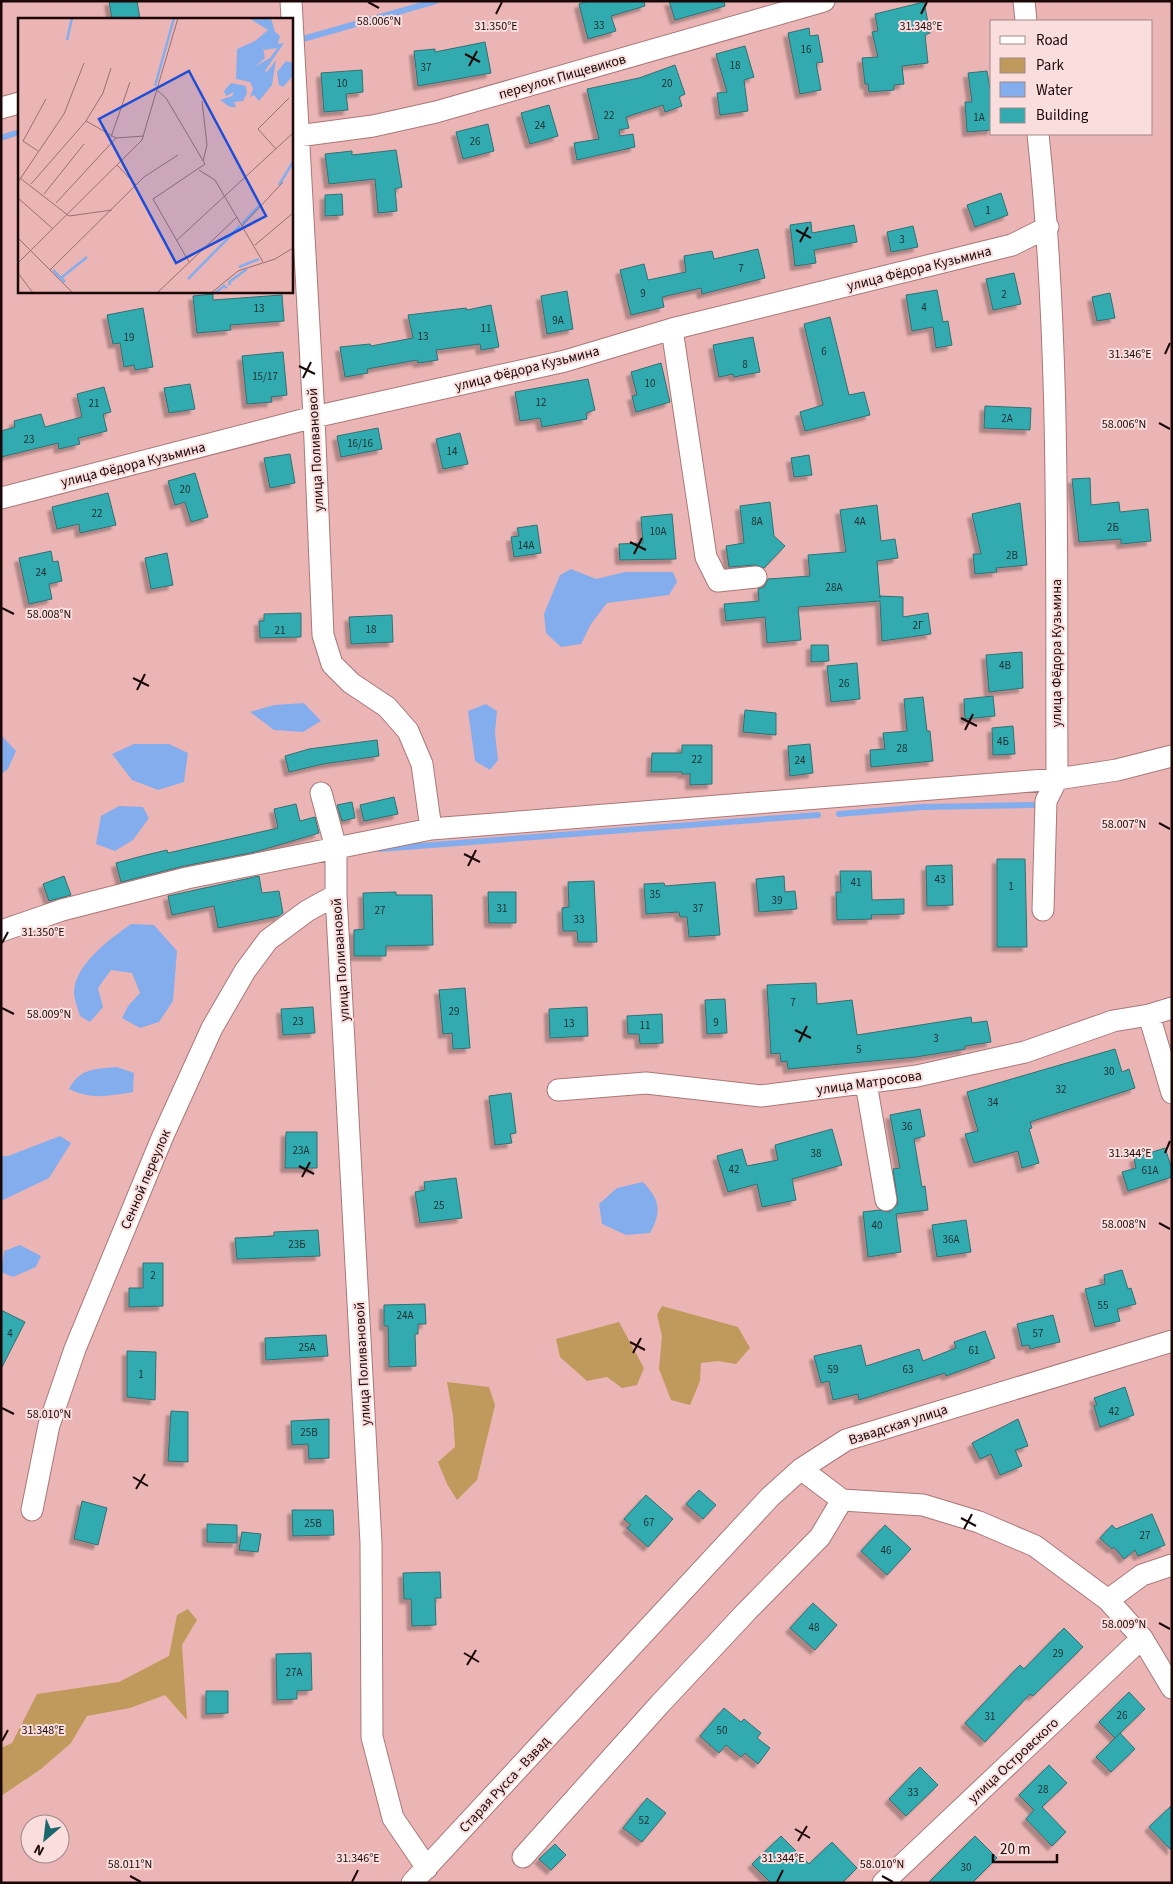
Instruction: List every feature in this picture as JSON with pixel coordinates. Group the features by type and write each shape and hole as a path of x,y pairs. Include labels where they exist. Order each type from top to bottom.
{"street":[{"name":"переулок Пищевиков","path":"298,136 374,126 436,112 824,1"},
{"path":"1024,1 1026,20"},
{"name":"улица Поливановой","path":"292,31 314,417 323,635 332,664 350,683 387,707 408,730 422,764 431,829"},
{"path":"1,108 18,102"},
{"name":"улица Фёдора Кузьмина","path":"1038,135 1048,227 1056,404 1057,779"},
{"name":"улица Фёдора Кузьмина","path":"1,498 314,417 565,361 672,329 1012,245 1048,227"},
{"path":"672,329 706,557 718,581 756,577"},
{"path":"1,931 62,910 187,878 431,829 1057,779 1117,770 1172,756"},
{"path":"1043,910 1046,801 1057,779"},
{"name":"улица Поливановой","path":"321,793 336,848 336,895 372,1543 372,1738 393,1818 420,1875"},
{"name":"Сенной переулок","path":"32,1510 49,1425 75,1349 162,1138 212,1028 244,971 268,940 307,911 336,895"},
{"name":"улица Матросова","path":"558,1090 646,1083 761,1096 866,1083 917,1076 1025,1052 1113,1021 1149,1015 1172,1008"},
{"path":"1149,1015 1172,1093"},
{"path":"866,1083 886,1200"},
{"name":"Взвадская улица","path":"596,1685 770,1497 801,1470 846,1440 1172,1341"},
{"path":"801,1470 842,1500 923,1505 979,1522 1034,1546 1108,1600 1142,1638 1172,1688"},
{"path":"523,1857 659,1705 747,1611 820,1538 842,1500"},
{"path":"1108,1600 1142,1575 1172,1565"},
{"name":"улица Островского","path":"883,1883 1142,1638"},
{"name":"Старая Русса - Взвад","path":"420,1875 596,1685"}],"green space":[{"path":"662,1306 738,1327 750,1348 736,1364 718,1361 701,1363 700,1381 690,1405 671,1400 659,1369 662,1336 657,1315"},
{"path":"619,1322 644,1368 637,1385 622,1388 607,1377 587,1381 560,1357 556,1339"},
{"path":"447,1382 489,1387 495,1405 477,1480 457,1500 447,1484 438,1462 455,1447 453,1416"},
{"path":"188,1609 197,1620 182,1645 187,1720 165,1695 130,1708 87,1716 71,1743 41,1769 1,1796 1,1748 12,1743 37,1694 119,1682 169,1656 177,1615"}],"water":[{"path":"571,569 596,579 625,572 673,572 677,582 669,595 607,603 591,624 581,644 561,647 546,633 544,614 560,575"},
{"path":"304,703 321,721 303,732 274,730 250,712 274,705"},
{"path":"486,704 497,711 495,733 498,760 490,770 475,761 468,711"},
{"path":"1,735 16,751 8,769 1,774"},
{"path":"134,744 169,744 188,753 184,782 158,790 132,780 112,754"},
{"path":"119,806 143,807 149,818 133,840 115,851 96,844 101,816"},
{"path":"131,924 154,925 177,951 173,1001 159,1022 140,1028 122,1018 128,1006 140,993 132,973 111,970 98,988 103,1007 90,1022 80,1016 75,1001 74,992 80,972 95,953"},
{"path":"117,1067 134,1073 133,1092 108,1096 92,1096 69,1089 73,1082 83,1073 95,1069"},
{"path":"60,1136 71,1143 49,1178 1,1201 1,1156 8,1156"},
{"path":"643,1182 656,1200 658,1212 650,1233 626,1235 602,1224 599,1204 617,1188"},
{"path":"20,1245 41,1256 36,1267 13,1277 1,1272 4,1251"}],"building":[{"path":"109,1 137,1 140,18 112,18"},
{"path":"588,1 644,1 645,6 611,16 616,31 588,39 579,4"},
{"path":"669,1 724,1 725,6 675,20"},
{"path":"924,2 930,33 925,35 928,63 902,66 904,84 894,85 894,90 869,92 868,84 865,84 862,58 878,57 872,32 878,31 875,14"},
{"path":"809,28 810,36 818,35 823,62 816,63 821,90 800,94 788,33"},
{"path":"485,42 491,73 418,86 414,51 435,49 435,52"},
{"path":"745,46 754,77 744,80 748,111 720,115 717,93 727,92 716,54"},
{"path":"675,65 685,94 679,97 682,106 665,112 663,105 626,117 629,128 619,130 620,136 633,134 635,147 577,160 574,143 599,139 587,89 639,78"},
{"path":"362,70 363,92 346,94 348,110 324,112 321,73"},
{"path":"987,71 990,88 990,130 967,132 965,102 972,102 968,73"},
{"path":"549,105 558,136 530,144 521,113"},
{"path":"488,124 494,151 463,159 456,132"},
{"path":"396,150 402,187 395,189 397,211 378,213 375,179 329,184 325,154 352,151 352,155"},
{"path":"1001,193 1008,215 975,227 967,205"},
{"path":"342,194 343,215 325,216 325,195"},
{"path":"811,222 812,233 854,225 857,242 814,250 816,263 795,266 790,225"},
{"path":"913,226 918,247 891,252 887,232"},
{"path":"758,249 765,278 702,294 701,288 662,297 664,307 631,315 620,270 644,264 648,280 686,272 684,256 712,251 714,259"},
{"path":"1014,273 1021,304 993,310 986,279"},
{"path":"937,290 943,322 948,321 952,345 936,348 933,327 912,331 906,295"},
{"path":"567,291 573,329 547,334 541,296"},
{"path":"1110,293 1115,318 1097,321 1092,297"},
{"path":"213,294 213,300 282,295 284,321 230,325 231,330 197,333 193,296"},
{"path":"491,305 499,347 481,350 480,344 436,350 438,360 418,363 417,360 367,369 368,373 345,377 340,347 370,344 371,346 413,338 408,315 466,308 467,310"},
{"path":"143,308 153,367 135,370 134,365 124,367 120,343 113,344 107,315"},
{"path":"830,317 849,395 864,392 870,415 805,431 800,412 823,405 804,324"},
{"path":"753,337 760,372 734,377 733,374 719,377 713,345"},
{"path":"283,352 287,395 271,397 272,402 247,404 242,356"},
{"path":"661,363 670,402 636,412 632,396 637,395 631,372"},
{"path":"588,379 595,410 586,413 587,419 542,427 540,418 520,421 515,392"},
{"path":"190,384 195,409 169,413 164,388"},
{"path":"104,387 111,412 103,414 107,431 78,438 80,444 59,449 58,443 1,457 1,431 15,427 14,421 41,414 45,427 82,417 77,394"},
{"path":"985,406 1031,408 1030,430 984,428"},
{"path":"378,428 382,449 341,457 337,436"},
{"path":"460,433 468,464 443,469 436,439"},
{"path":"290,454 295,483 270,488 264,458"},
{"path":"809,455 812,475 794,477 791,458"},
{"path":"195,473 208,517 191,522 185,502 175,505 168,481"},
{"path":"1090,478 1091,505 1119,502 1120,512 1148,509 1151,541 1121,544 1121,539 1079,542 1072,479"},
{"path":"108,493 116,525 80,533 79,524 57,529 52,507"},
{"path":"770,502 774,536 785,546 764,568 755,565 729,567 726,546 744,543 740,506"},
{"path":"1020,503 1027,565 996,568 997,572 975,574 973,554 981,554 972,514"},
{"path":"877,505 881,541 895,539 898,558 877,561 880,598 880,596 903,597 903,617 928,613 931,634 882,641 880,601 798,607 801,640 767,643 765,617 726,621 724,604 759,601 758,589 764,587 768,579 810,576 808,555 846,552 840,510"},
{"path":"672,514 676,559 620,560 619,544 643,543 641,517"},
{"path":"537,525 541,553 514,557 511,537 519,536 517,528"},
{"path":"51,551 53,562 58,561 62,581 49,584 52,599 29,604 19,558"},
{"path":"167,553 173,585 151,589 145,558"},
{"path":"301,613 301,637 260,638 259,621 264,621 264,614"},
{"path":"392,615 393,642 351,644 349,617"},
{"path":"811,645 828,645 829,661 811,662"},
{"path":"1022,652 1023,688 989,692 986,655"},
{"path":"857,663 860,699 831,702 827,666"},
{"path":"993,696 995,716 965,719 964,699"},
{"path":"923,697 927,731 930,731 933,761 871,767 870,750 885,749 883,733 907,731 904,699"},
{"path":"745,710 776,713 776,735 743,732"},
{"path":"1013,726 1015,754 993,755 992,728"},
{"path":"377,740 379,756 323,764 289,772 285,756 309,749"},
{"path":"810,744 813,773 790,776 788,746"},
{"path":"682,745 712,745 712,784 690,785 690,774 682,774 682,772 651,772 652,753 682,753"},
{"path":"394,797 398,814 364,821 360,805"},
{"path":"352,802 355,818 342,821 337,805"},
{"path":"296,804 300,821 315,817 319,833 255,852 184,866 121,882 116,863 167,850 168,853 278,828 274,809"},
{"path":"997,859 1025,859 1027,947 997,947"},
{"path":"952,865 953,905 927,906 926,866"},
{"path":"840,871 871,871 872,900 904,899 904,914 871,915 872,919 837,920 836,892 841,892"},
{"path":"64,876 71,895 49,901 43,884"},
{"path":"259,876 262,893 279,891 283,913 279,916 218,928 214,906 172,915 168,896"},
{"path":"784,876 785,892 795,891 797,909 759,912 756,879"},
{"path":"594,881 597,942 578,942 577,931 563,931 562,908 569,907 568,882"},
{"path":"715,882 720,935 689,937 687,917 680,917 679,912 646,914 644,884 664,883 665,886"},
{"path":"396,892 396,895 432,895 433,945 386,946 386,956 354,956 354,930 364,929 363,893"},
{"path":"488,892 516,892 516,923 489,923"},
{"path":"816,983 817,1004 852,1000 857,1035 971,1017 972,1023 987,1021 991,1042 965,1046 965,1049 916,1057 788,1069 787,1061 781,1062 780,1053 771,1054 767,985"},
{"path":"465,988 470,1048 453,1049 452,1033 443,1034 439,990"},
{"path":"725,999 727,1033 707,1034 705,1000"},
{"path":"313,1007 315,1033 283,1035 281,1009"},
{"path":"587,1007 588,1036 550,1038 549,1009"},
{"path":"662,1014 663,1043 640,1044 639,1034 628,1034 627,1016"},
{"path":"1115,1049 1122,1072 1129,1069 1135,1088 1030,1122 1032,1128 1029,1129 1039,1163 1022,1168 1018,1151 974,1163 965,1134 978,1131 967,1092"},
{"path":"511,1093 516,1133 510,1134 512,1143 495,1145 489,1096"},
{"path":"920,1109 925,1136 914,1139 922,1187 925,1186 928,1210 896,1214 901,1252 868,1257 863,1212 879,1210 889,1212 898,1204 893,1169 900,1168 890,1115"},
{"path":"832,1129 842,1165 792,1179 796,1200 762,1207 757,1184 728,1192 717,1156 742,1149 747,1166 778,1160 775,1145"},
{"path":"286,1132 317,1132 317,1168 285,1168"},
{"path":"1165,1148 1172,1169 1172,1177 1128,1191 1122,1172 1136,1168 1134,1158"},
{"path":"456,1178 462,1218 420,1223 415,1192 425,1190 424,1182"},
{"path":"966,1220 971,1252 937,1257 932,1225"},
{"path":"318,1230 320,1256 237,1259 235,1238 274,1236 274,1232"},
{"path":"143,1263 163,1263 163,1306 129,1307 129,1288 143,1288"},
{"path":"1122,1270 1128,1289 1131,1288 1136,1304 1117,1309 1120,1321 1095,1327 1085,1289 1105,1284 1104,1275"},
{"path":"425,1304 426,1324 418,1324 418,1334 415,1334 416,1366 389,1367 388,1326 384,1326 384,1305"},
{"path":"1,1310 25,1322 1,1369"},
{"path":"1053,1315 1060,1342 1030,1349 1029,1345 1022,1346 1017,1324"},
{"path":"985,1331 995,1358 946,1376 945,1373 859,1400 858,1394 833,1400 829,1381 821,1383 814,1356 861,1345 866,1366 919,1349 923,1361 956,1348 954,1342"},
{"path":"326,1335 328,1356 266,1360 265,1338"},
{"path":"127,1351 156,1352 155,1400 127,1397"},
{"path":"1125,1387 1134,1415 1100,1427 1094,1406 1097,1405 1094,1398"},
{"path":"171,1411 188,1412 188,1462 168,1461"},
{"path":"329,1419 329,1458 309,1459 308,1444 292,1445 291,1421"},
{"path":"1018,1419 1028,1446 1015,1450 1022,1466 1000,1475 991,1454 980,1459 972,1443"},
{"path":"699,1490 716,1505 703,1519 686,1504"},
{"path":"646,1495 673,1519 648,1547 627,1528 631,1525 624,1519"},
{"path":"82,1501 107,1508 98,1545 74,1539"},
{"path":"292,1510 333,1510 334,1535 293,1536"},
{"path":"1152,1514 1165,1545 1138,1556 1135,1550 1124,1559 1114,1547 1112,1549 1100,1538 1112,1525 1116,1529"},
{"path":"207,1524 237,1525 237,1543 207,1542"},
{"path":"885,1525 911,1549 887,1575 861,1551"},
{"path":"242,1532 261,1534 258,1552 239,1550"},
{"path":"440,1572 441,1598 435,1598 436,1625 412,1626 411,1599 404,1599 403,1573"},
{"path":"813,1603 837,1625 815,1650 790,1628"},
{"path":"1064,1628 1083,1647 1033,1696 1030,1694 985,1742 965,1723 1020,1665 1024,1669"},
{"path":"311,1653 312,1690 297,1691 297,1699 277,1700 276,1654"},
{"path":"206,1691 228,1691 228,1713 206,1714"},
{"path":"1129,1692 1145,1709 1115,1738 1099,1722"},
{"path":"724,1708 741,1722 744,1719 761,1733 757,1738 770,1748 758,1764 745,1753 741,1757 726,1745 719,1753 700,1736"},
{"path":"1120,1733 1135,1749 1111,1772 1096,1757"},
{"path":"1049,1765 1067,1783 1042,1807 1066,1832 1052,1846 1026,1819 1034,1810 1019,1795"},
{"path":"920,1767 938,1785 906,1816 889,1799"},
{"path":"647,1798 666,1813 642,1842 623,1828"},
{"path":"1172,1805 1172,1851 1149,1827"},
{"path":"781,1836 809,1864 832,1842 857,1868 842,1883 771,1883 752,1864"},
{"path":"975,1836 997,1858 972,1883 928,1883"},
{"path":"555,1844 566,1855 551,1870 539,1859"}],"waterway":[{"path":"303,39 436,1"},
{"path":"1,138 18,132"},
{"path":"839,814 923,807 1037,805"},
{"path":"380,849 818,815"}]}
